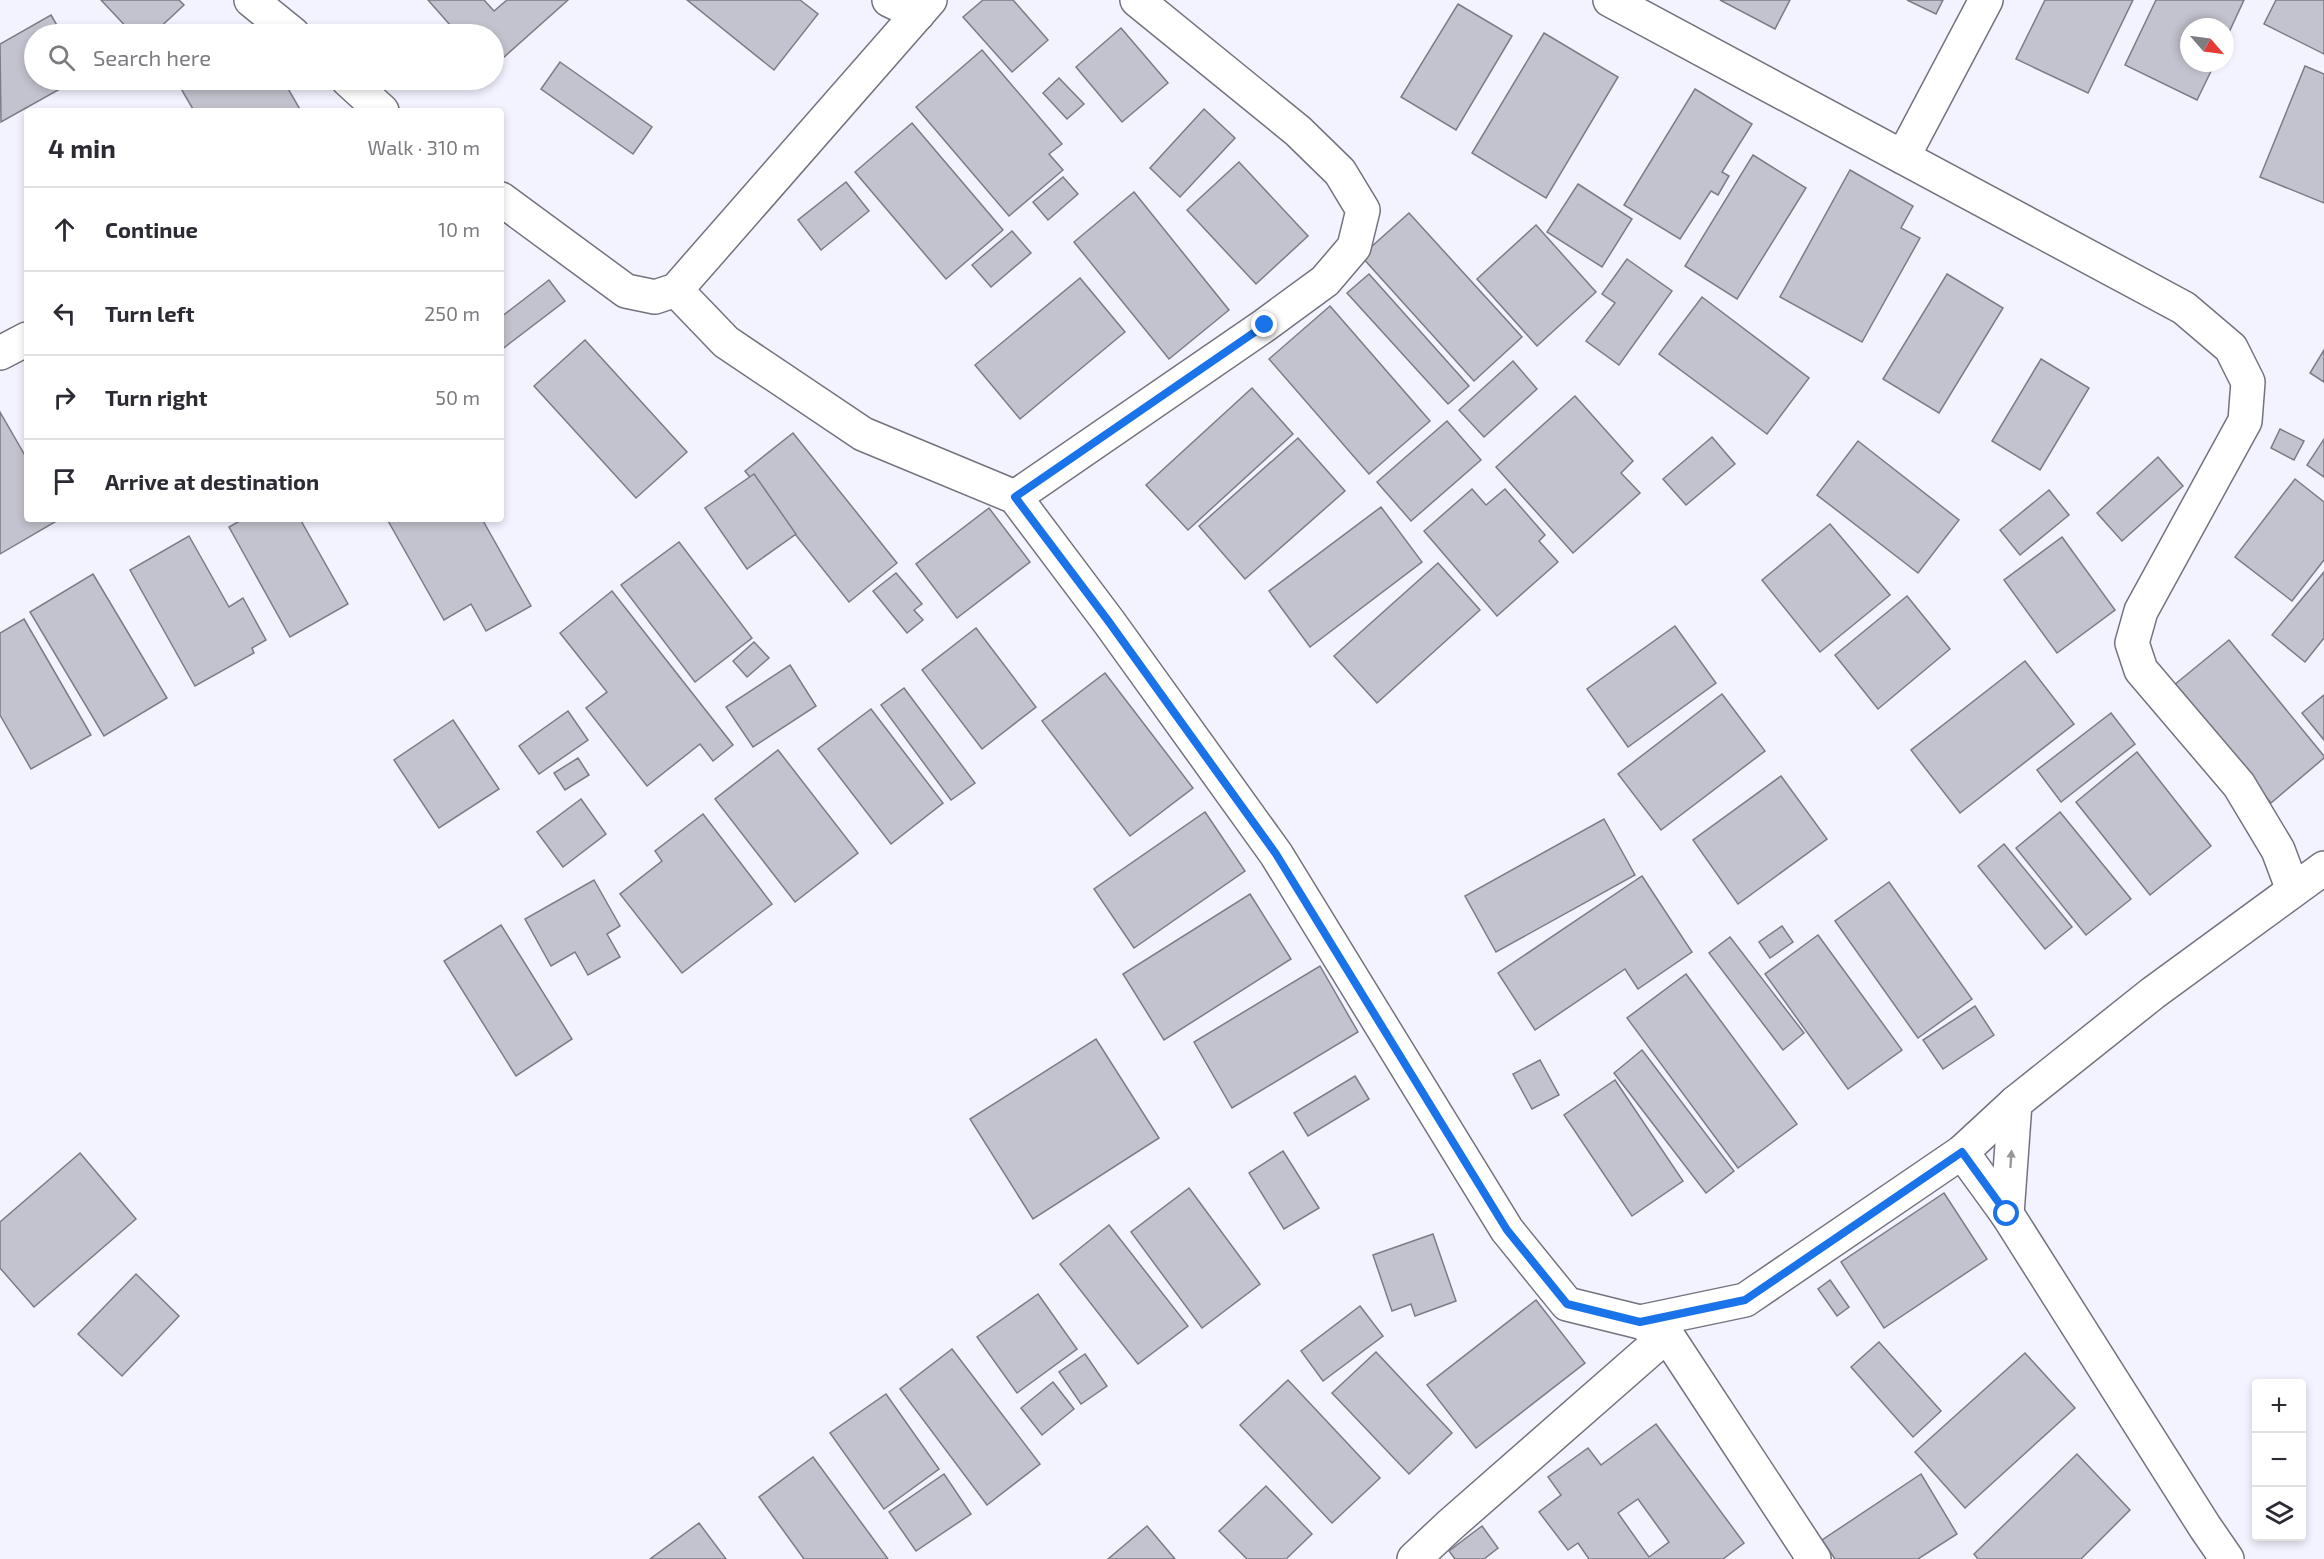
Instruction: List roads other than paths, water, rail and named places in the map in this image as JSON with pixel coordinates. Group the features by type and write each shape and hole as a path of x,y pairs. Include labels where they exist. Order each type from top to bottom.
{"street":[{"path":"251,0 281,24"},
{"path":"1015,497 1325,281 1354,247 1363,210 1340,172 1299,131 1137,0"},
{"path":"1610,0 2184,308 2232,348 2248,382 2244,421 2141,611 2132,643 2141,670 2239,785 2278,850 2292,890"},
{"path":"1903,157 1986,0"},
{"path":"504,201 626,291 655,297 676,290 913,5"},
{"path":"359,90 379,108"},
{"path":"676,290 726,342 863,434 1015,497 1116,631 1276,854 1507,1230 1567,1304 1654,1329 1814,1559"},
{"path":"0,353 24,341"},
{"path":"1414,1559 1654,1329 1745,1300 1962,1152 2016,1103 2153,993 2324,868"},
{"path":"2007,1214 2016,1103"},
{"path":"1962,1152 2007,1214 2227,1559"}]}
